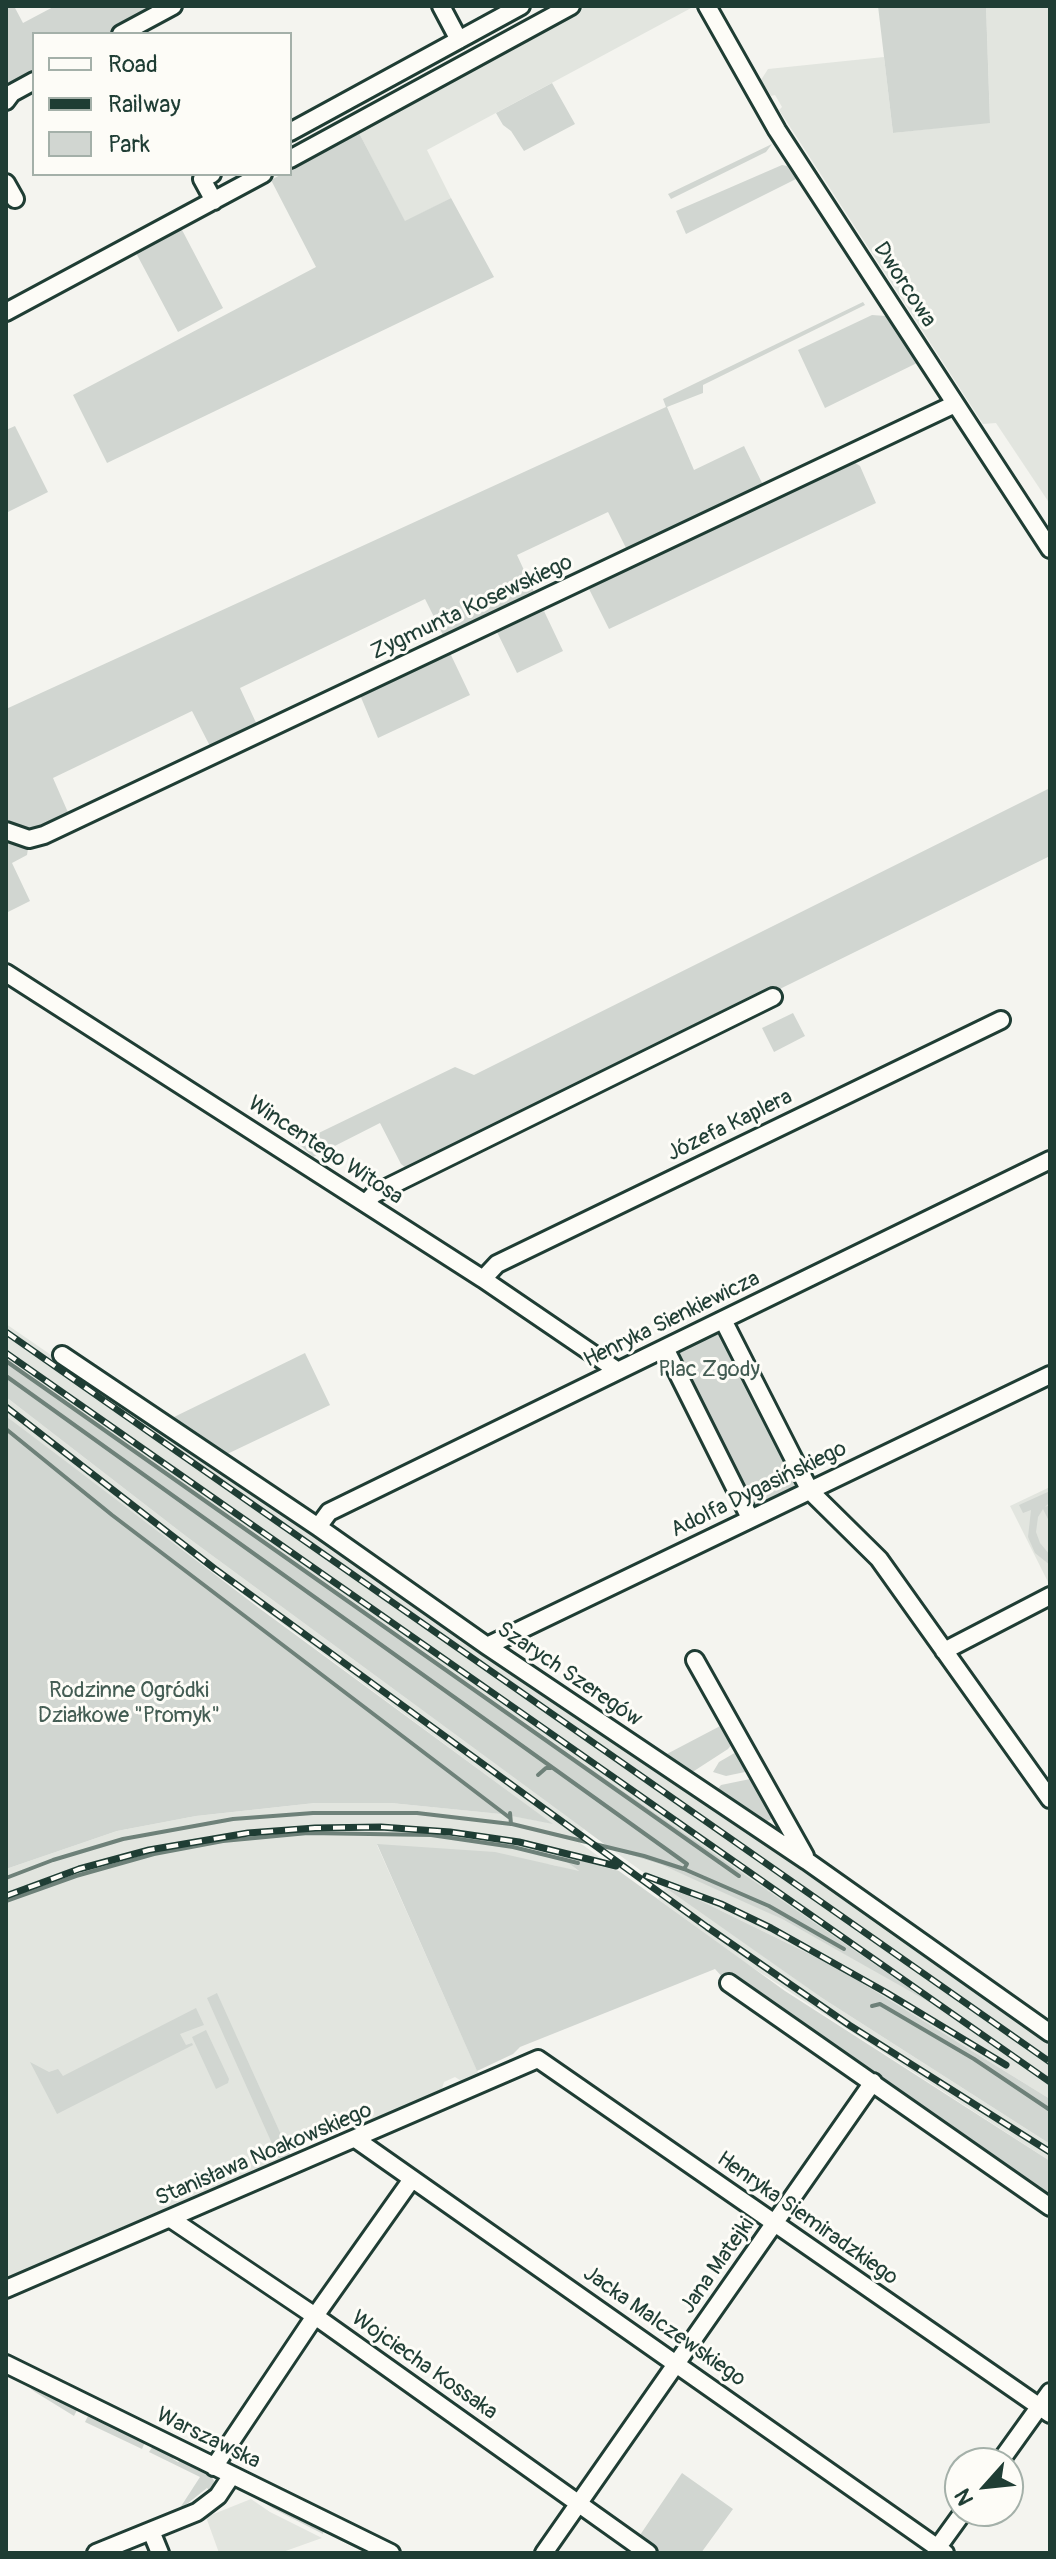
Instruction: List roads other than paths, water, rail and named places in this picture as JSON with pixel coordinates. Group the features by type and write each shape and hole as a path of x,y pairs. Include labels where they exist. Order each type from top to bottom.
{"street":[{"path":"125,32 173,6"},
{"path":"441,6 459,40"},
{"path":"292,131 521,6"},
{"path":"292,158 571,6"},
{"name":"Dworcowa","path":"707,6 768,116 1050,549"},
{"path":"6,101 12,93 32,82"},
{"path":"205,176 214,201"},
{"path":"6,312 259,176"},
{"path":"6,183 15,199"},
{"name":"Zygmunta Kosewskiego","path":"6,831 29,839 44,835 955,404"},
{"name":"Wincentego Witosa","path":"6,973 477,1275 618,1371"},
{"path":"366,1203 374,1194 773,997"},
{"name":"Józefa Kaplera","path":"477,1275 1001,1020"},
{"name":"Józefa Kaplera","path":"477,1275 482,1261 826,1094"},
{"name":"Henryka Sienkiewicza","path":"318,1527 329,1512 1050,1160"},
{"path":"723,1320 810,1491 879,1559 1050,1799"},
{"path":"665,1348 750,1518"},
{"name":"Szarych Szeregów","path":"62,1355 807,1861 1050,2033"},
{"name":"Adolfa Dygasińskiego","path":"487,1646 1050,1375"},
{"path":"944,1651 1050,1596"},
{"path":"695,1660 807,1861"},
{"path":"729,1983 1050,2207"},
{"name":"Stanisława Noakowskiego","path":"6,2289 357,2140 538,2059"},
{"name":"Henryka Siemiradzkiego","path":"538,2059 1045,2410"},
{"name":"Jana Matejki","path":"544,2553 873,2082"},
{"name":"Jacka Malczewskiego","path":"357,2140 941,2550"},
{"path":"214,2467 412,2179"},
{"name":"Wojciecha Kossaka","path":"171,2219 315,2316 648,2553"},
{"name":"Warszawska","path":"6,2364 391,2553"},
{"path":"1013,2447 1045,2410 1050,2392"},
{"path":"96,2553 202,2509 218,2496 232,2475"},
{"path":"941,2550 955,2527"},
{"path":"151,2531 160,2553"},
{"path":"349,2553 357,2536"}],"waterway":[{"path":"6,1361 739,1876"},
{"path":"6,1376 687,1864 684,1869"},
{"path":"6,1429 112,1515 510,1818"},
{"path":"538,1775 551,1768"},
{"path":"6,1878 123,1839 233,1819 313,1813 417,1813 511,1824 510,1813"},
{"path":"512,1824 644,1856 684,1869 769,1906 844,1949"},
{"path":"6,1901 76,1876 154,1854 223,1841 308,1833 431,1835 513,1847 578,1863"},
{"path":"872,2006 880,2004 974,2059 1050,2110"}],"railway":[{"path":"6,1332 1050,2062"},
{"path":"6,1353 1050,2082"},
{"path":"6,1407 215,1569 707,1927 849,2025 1050,2152"},
{"path":"6,1896 79,1869 149,1850 248,1833 315,1828 381,1827 450,1832 519,1842 616,1866"},
{"path":"646,1876 721,1904 771,1928 1006,2065"}],"park label":[{"name":"Plac Zgody","path":"709,1370"},
{"name":"Rodzinne Ogródki Działkowe \"Promyk\"","path":"129,1704"}]}
